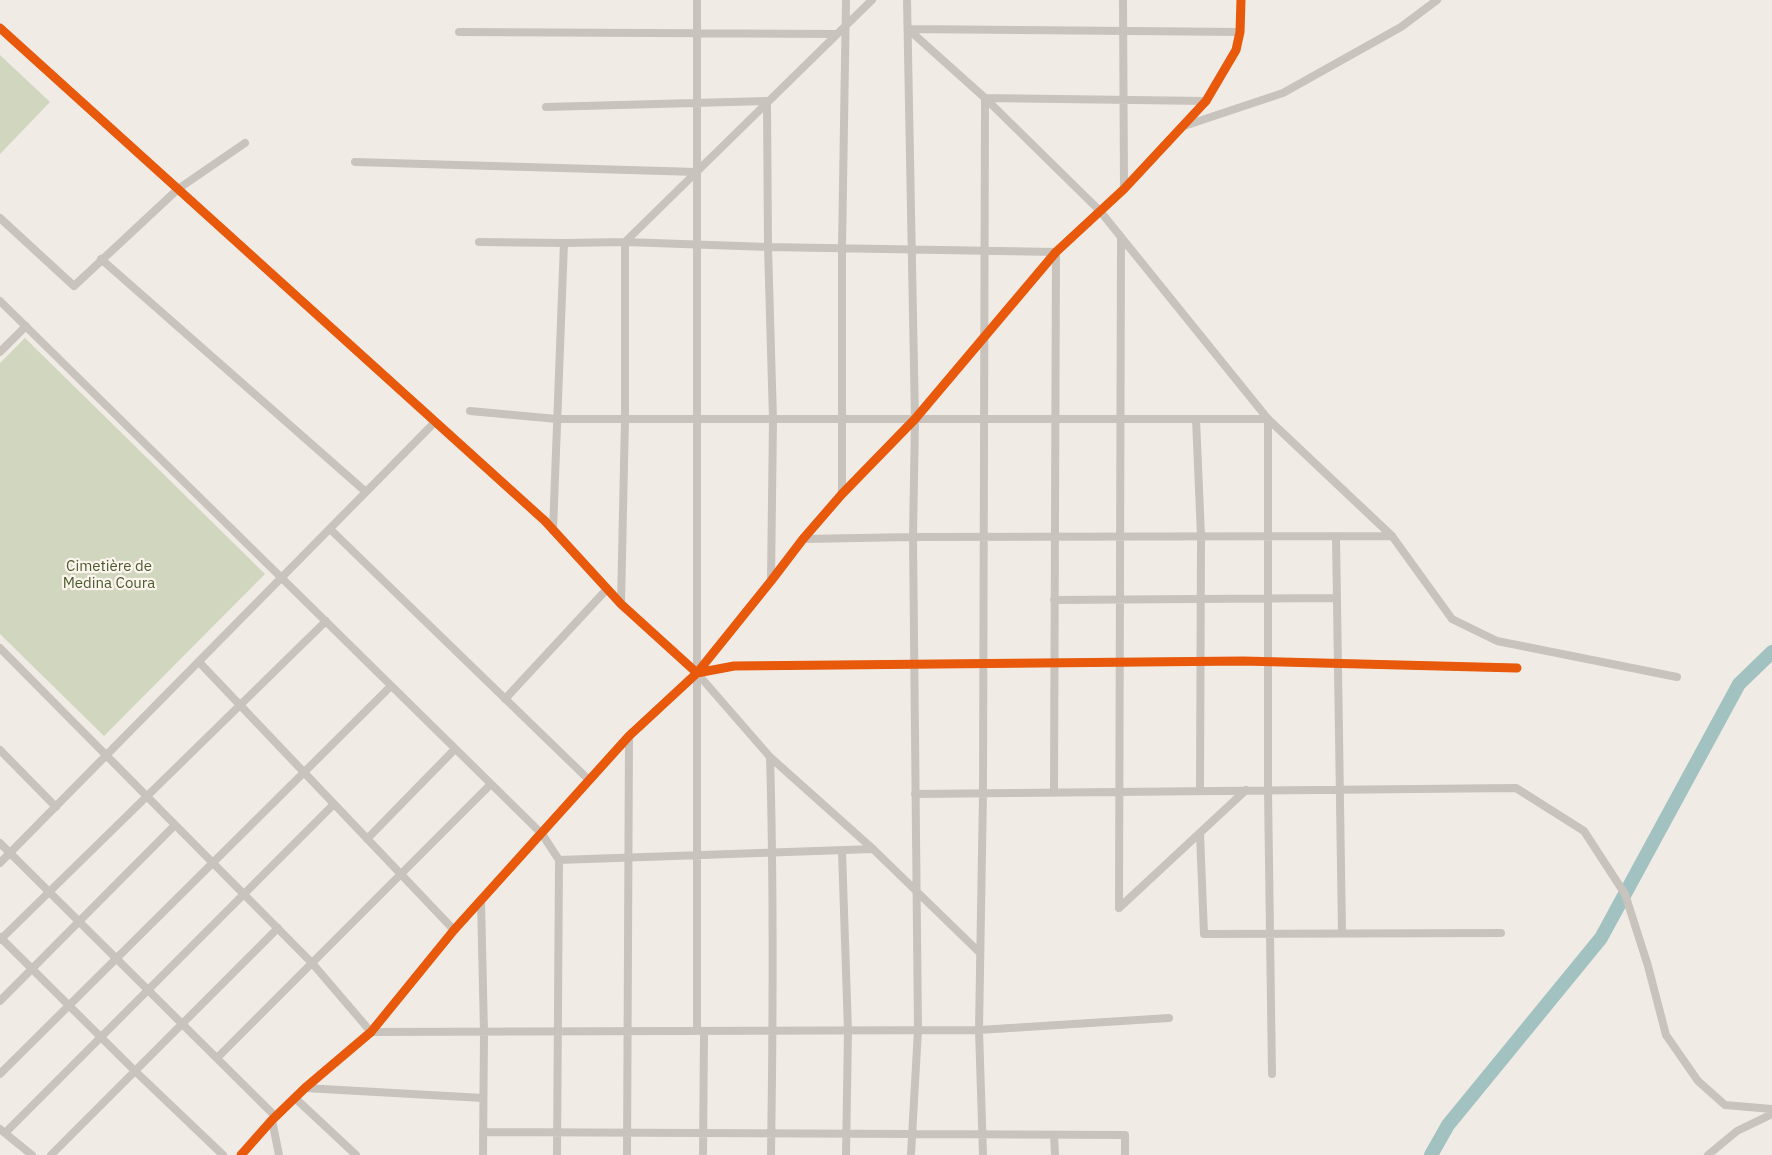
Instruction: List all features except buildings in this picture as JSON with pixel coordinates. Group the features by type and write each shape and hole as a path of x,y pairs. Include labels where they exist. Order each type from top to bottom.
{"street":[{"path":"698,0 697,855 703,1155"},
{"path":"842,494 842,248 846,0"},
{"path":"621,604 626,419 625,242 872,0"},
{"path":"907,0 915,418 913,537 918,1030 911,1155"},
{"path":"1123,0 1124,189"},
{"path":"241,1155 305,1088 371,1032 454,930 629,736 697,674 803,539 842,494 915,418 1056,252 1124,189 1206,101 1236,50 1240,32 1241,0"},
{"path":"1184,126 1283,93 1401,27 1437,0"},
{"path":"0,28 553,530 621,604 697,674 770,757 873,849 980,953"},
{"path":"908,29 1240,32"},
{"path":"908,29 985,98 1100,211 1268,419 1392,536 1452,619 1497,641 1677,677"},
{"path":"459,32 836,34"},
{"path":"985,98 1206,101"},
{"path":"983,1155 979,1030 983,793 985,98"},
{"path":"546,107 767,101"},
{"path":"767,101 773,419 771,581"},
{"path":"0,218 74,286 178,189 245,143"},
{"path":"355,162 697,172"},
{"path":"1121,236 1119,908 1246,790"},
{"path":"479,242 625,242 1056,252"},
{"path":"553,530 564,243"},
{"path":"1054,792 1056,252"},
{"path":"101,259 366,492"},
{"path":"0,301 542,834 559,861 556,1155"},
{"path":"0,352 26,326"},
{"path":"470,411 557,419 1268,419"},
{"path":"1196,419 1201,536 1200,791"},
{"path":"1268,419 1268,790 1272,1074"},
{"path":"0,863 435,422"},
{"path":"330,529 589,780"},
{"path":"1336,536 1342,933"},
{"path":"803,539 1392,536"},
{"path":"505,699 608,589"},
{"path":"1054,600 1337,598"},
{"path":"223,1155 0,939 326,621"},
{"path":"0,648 312,963 371,1032 979,1030 1169,1018"},
{"path":"199,662 454,930"},
{"path":"697,674 734,666 1120,662 1338,663 1517,668"},
{"path":"0,1074 392,686"},
{"path":"627,1155 629,736"},
{"path":"367,839 455,748"},
{"path":"0,750 56,807"},
{"path":"770,757 773,852 771,1155"},
{"path":"217,1058 491,784"},
{"path":"915,794 1516,788 1584,831 1625,894 1648,966 1666,1035 1698,1081 1725,1105 1772,1109"},
{"path":"32,1155 2,1131 101,1037 334,804"},
{"path":"0,1001 175,825"},
{"path":"1200,833 1204,934 1501,933"},
{"path":"0,843 217,1058 274,1118 279,1155"},
{"path":"559,861 873,849"},
{"path":"842,851 848,1031 846,1155"},
{"path":"481,901 484,1032 483,1155"},
{"path":"51,1155 278,928"},
{"path":"305,1088 483,1098"},
{"path":"295,1098 356,1155"},
{"path":"1708,1155 1737,1131 1772,1114"},
{"path":"483,1132 1125,1135 1125,1155"},
{"path":"1054,1134 1055,1155"}],"green space":[{"path":"0,55 50,102 0,154"},
{"name":"Cimetière de Medina Coura","path":"25,338 265,574 104,736 0,634 0,363"}],"waterway":[{"path":"1431,1155 1448,1125 1601,938 1739,684 1772,652"}],"cycle path":[{"path":"241,1155 305,1088 371,1032 454,930 629,736 697,673 803,539 842,494 915,419 1056,252 1124,189 1206,101 1236,50 1240,32 1241,0"},
{"path":"0,28 545,521 621,604 697,673 734,666 1243,661 1517,668"}]}
